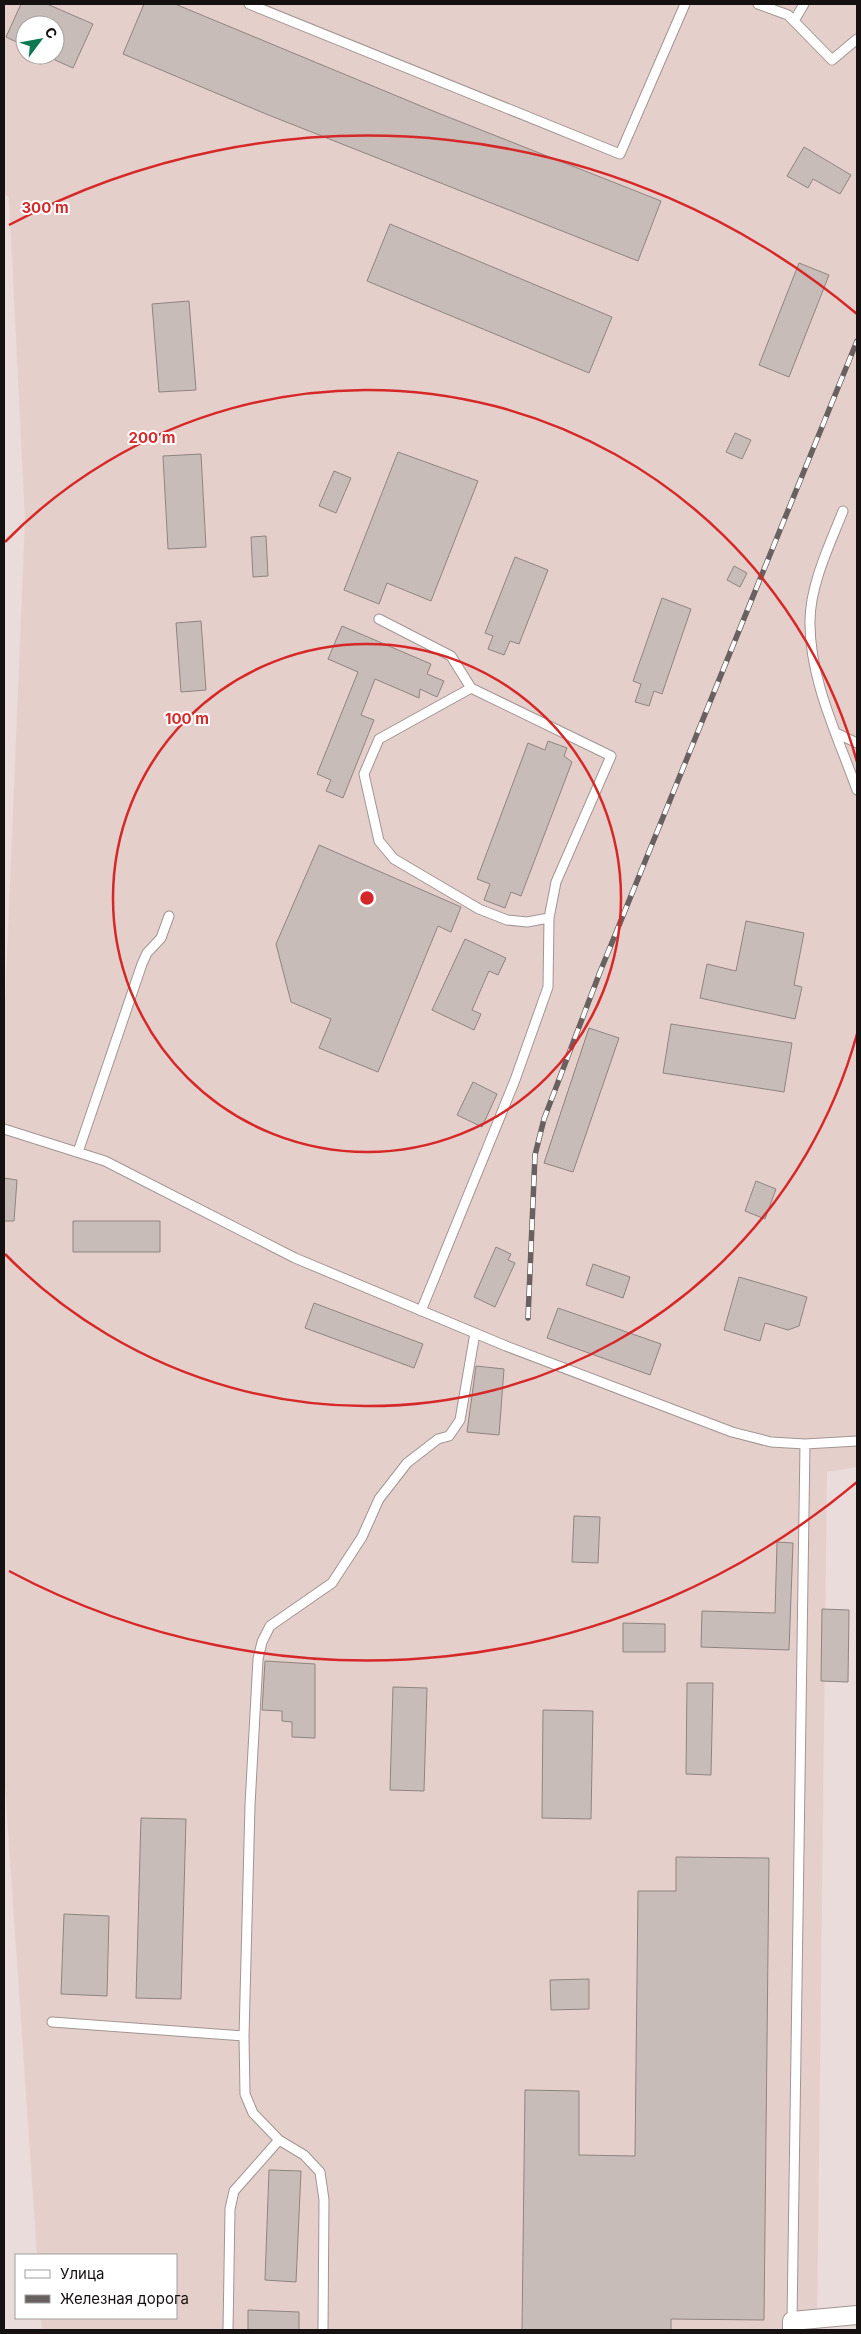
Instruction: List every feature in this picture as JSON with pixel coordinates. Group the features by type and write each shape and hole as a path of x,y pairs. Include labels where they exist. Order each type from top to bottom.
{"street":[{"path":"792,2326 857,2315"}],"lane":[{"path":"249,4 620,154 685,4"},
{"path":"758,4 788,15 832,60 857,40"},
{"path":"794,21 804,4"},
{"path":"843,511 820,568 810,620 817,676 857,790"},
{"path":"379,619 451,656 471,688 611,756 556,882 549,918 548,987 515,1080 421,1311"},
{"path":"471,688 379,740 364,774 380,841 394,860 479,908 507,920 527,922 549,918"},
{"path":"836,733 857,743"},
{"path":"78,1152 142,964 147,953 160,938 169,916"},
{"path":"4,1129 78,1152 134,1174 155,1188 295,1258 474,1333 732,1432 771,1442 805,1444 857,1441"},
{"path":"323,2330 324,2200 320,2172 304,2155 279,2140 253,2113 245,2094 244,2036 250,1805 258,1659 262,1642 270,1626 332,1584 362,1537 379,1500 407,1463 438,1439 449,1436 456,1427 460,1420 474,1333"},
{"path":"792,2326 805,1444"},
{"path":"52,2022 244,2036"},
{"path":"228,2330 230,2209 234,2191 279,2140"}],"shaded area":[{"path":"4,4 857,4 857,1467 827,1472 817,2330 42,2330 41,2319 178,2319 178,2254 37,2254 4,1772 4,1030 25,520 9,197 4,194"}],"building":[{"path":"21,4 47,4 93,24 73,68 65,64 65,15 16,15"},
{"path":"144,4 175,4 433,111 661,201 638,261 266,114 123,54"},
{"path":"15,17 15,41 6,37"},
{"path":"804,147 851,175 840,194 813,179 808,188 787,176"},
{"path":"390,224 612,317 589,373 367,281"},
{"path":"799,263 829,275 789,377 759,365"},
{"path":"189,301 196,390 159,392 152,304"},
{"path":"735,433 751,440 742,459 726,452"},
{"path":"398,452 478,481 431,601 387,583 379,604 344,590"},
{"path":"201,454 206,547 168,549 163,456"},
{"path":"334,471 351,478 336,513 319,506"},
{"path":"266,536 268,576 253,577 251,537"},
{"path":"515,557 548,570 519,644 510,641 504,655 488,649 493,636 485,633"},
{"path":"734,566 747,573 740,587 727,580"},
{"path":"662,598 691,609 662,694 654,691 649,706 635,702 641,684 633,681"},
{"path":"201,621 206,690 181,692 176,623"},
{"path":"342,626 431,664 427,674 444,681 437,697 420,689 419,698 375,679 361,715 374,720 343,798 326,791 331,780 317,774 358,672 328,659"},
{"path":"548,741 567,748 564,756 572,762 521,896 511,892 505,908 484,900 490,884 477,879 528,743 545,750"},
{"path":"319,845 461,907 451,932 438,926 378,1072 319,1048 331,1019 291,1002 276,944"},
{"path":"746,921 804,933 794,985 802,987 795,1019 700,998 707,964 736,971"},
{"path":"465,939 506,958 498,975 489,971 472,1010 481,1014 474,1030 432,1010"},
{"path":"671,1024 792,1043 784,1092 663,1073"},
{"path":"589,1028 619,1038 573,1172 544,1163"},
{"path":"473,1082 497,1094 482,1127 457,1115"},
{"path":"4,1178 17,1180 14,1221 4,1221"},
{"path":"756,1181 776,1189 765,1219 745,1211"},
{"path":"73,1221 160,1221 160,1252 73,1252"},
{"path":"496,1247 511,1254 508,1260 515,1263 495,1307 474,1297"},
{"path":"593,1264 630,1277 623,1298 586,1285"},
{"path":"739,1277 807,1297 799,1326 788,1330 765,1323 760,1341 724,1330"},
{"path":"314,1303 423,1344 414,1368 305,1328"},
{"path":"558,1308 661,1344 650,1375 547,1338"},
{"path":"476,1366 504,1369 499,1435 467,1432"},
{"path":"574,1516 600,1517 598,1563 572,1562"},
{"path":"777,1542 793,1543 789,1650 701,1647 702,1611 775,1613"},
{"path":"822,1609 849,1610 848,1682 821,1681"},
{"path":"623,1623 665,1624 665,1652 623,1652"},
{"path":"265,1661 315,1664 315,1738 292,1737 292,1722 282,1721 282,1711 262,1710"},
{"path":"687,1683 713,1683 711,1775 686,1774"},
{"path":"393,1687 427,1688 424,1791 390,1790"},
{"path":"543,1710 593,1711 591,1819 542,1818"},
{"path":"141,1818 186,1819 181,1999 136,1998"},
{"path":"676,1857 769,1858 764,2320 671,2319 671,2330 522,2330 525,2090 579,2091 579,2155 635,2156 638,1891 676,1891"},
{"path":"64,1914 109,1916 107,1996 61,1994"},
{"path":"589,1979 589,2009 551,2010 550,1980"},
{"path":"269,2170 301,2171 296,2282 265,2280"},
{"path":"248,2310 299,2312 299,2330 248,2330"}],"railway":[{"path":"528,1318 535,1155 544,1119 600,972 857,341"}]}
